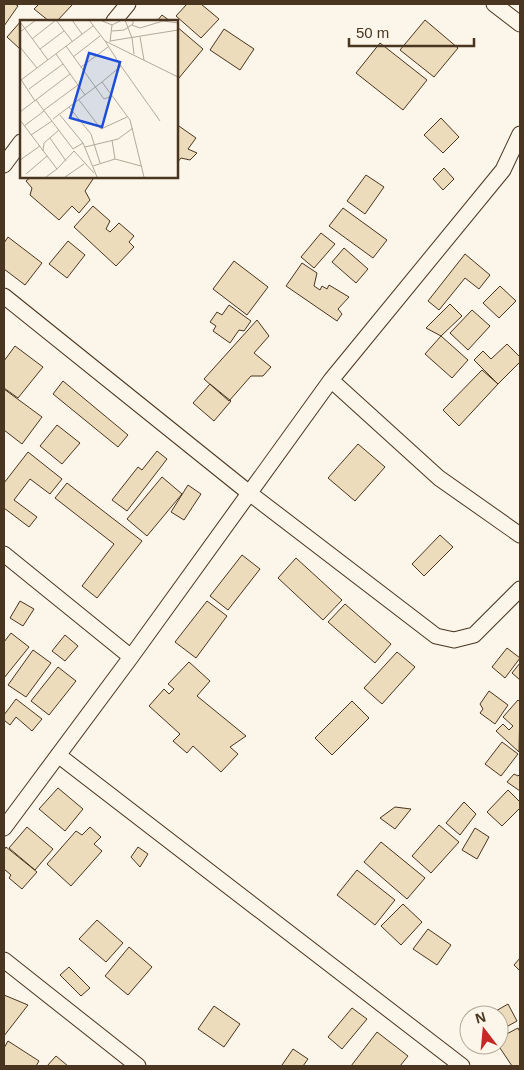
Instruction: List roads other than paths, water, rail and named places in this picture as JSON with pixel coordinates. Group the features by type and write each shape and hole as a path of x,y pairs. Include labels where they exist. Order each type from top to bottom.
{"street":[{"path":"115,20 128,4"},
{"path":"494,4 520,24"},
{"path":"4,828 131,657 248,492 331,380 503,170 520,134"},
{"path":"4,165 20,143"},
{"path":"4,296 248,492 436,636 454,640 474,635 520,589"},
{"path":"331,380 439,478 520,535"},
{"path":"4,554 131,657"},
{"path":"58,755 462,1066"},
{"path":"4,960 138,1066"}]}
